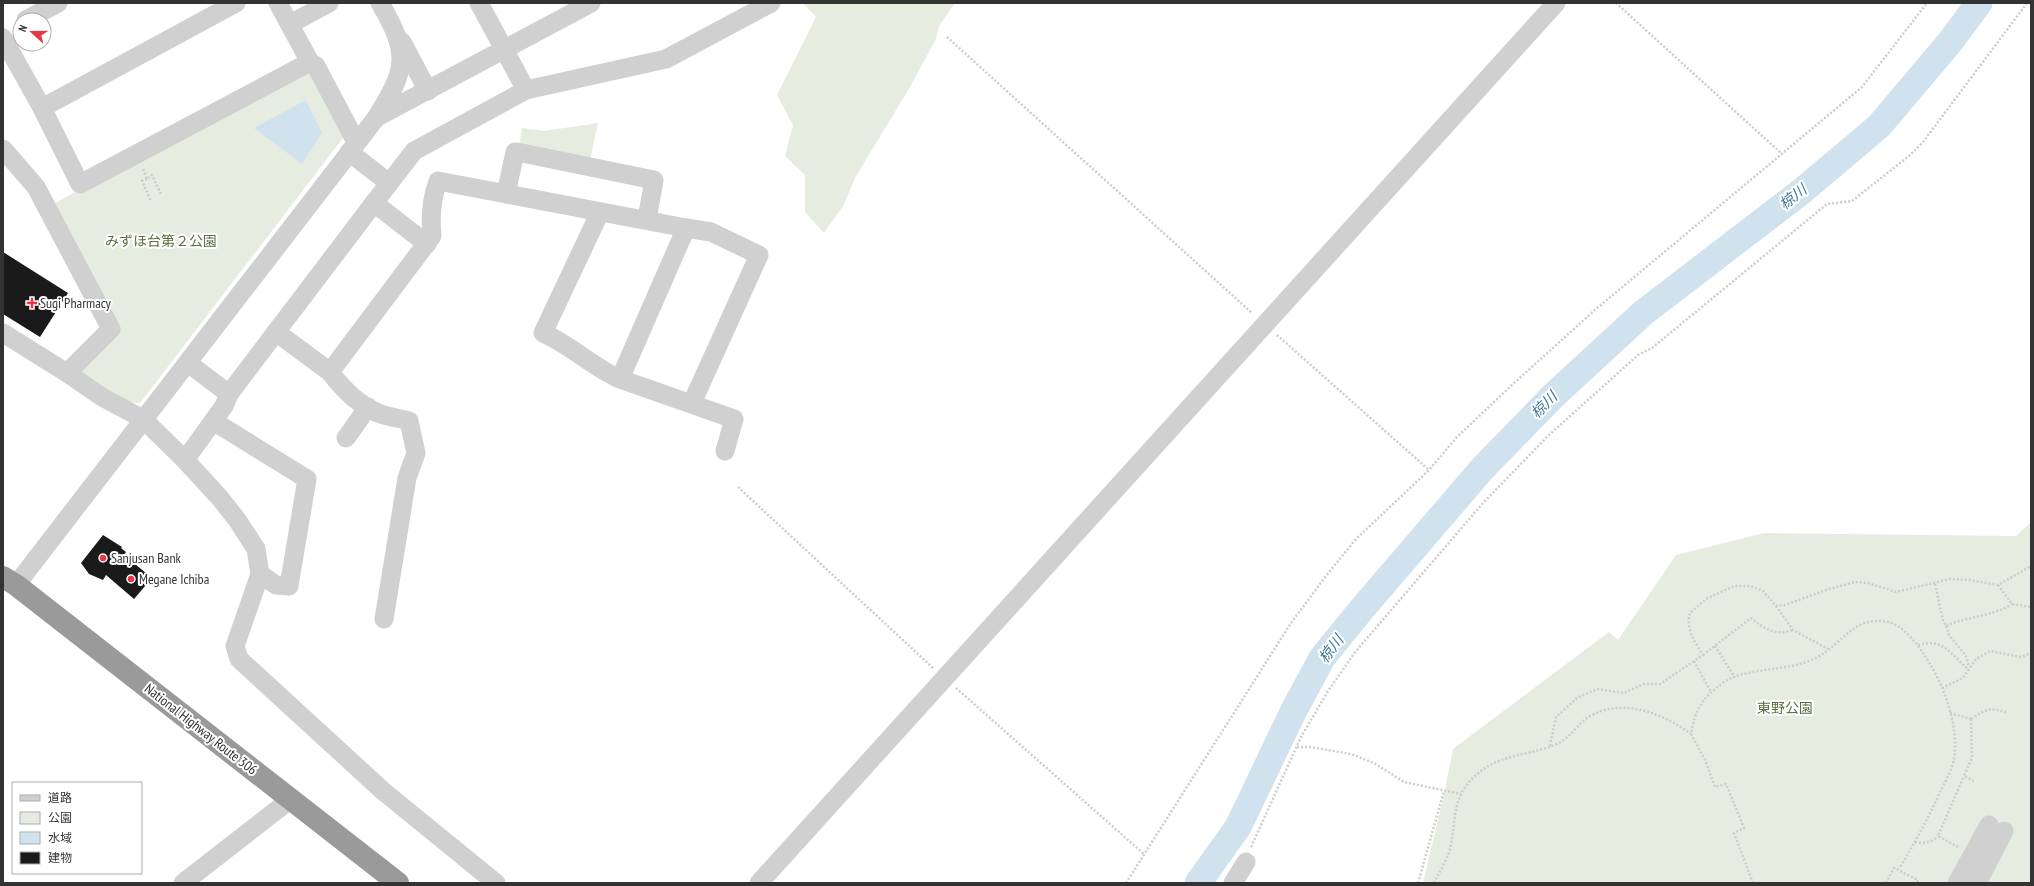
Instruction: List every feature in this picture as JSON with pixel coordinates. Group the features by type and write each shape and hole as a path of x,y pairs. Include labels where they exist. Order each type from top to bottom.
{"highway":[{"name":"National Highway Route 306","path":"10,581 291,798 398,883"}],"street":[{"path":"41,12 58,3"},
{"path":"42,108 236,3"},
{"path":"278,3 310,62 316,66 352,147 389,183"},
{"path":"290,24 329,3"},
{"path":"380,3 428,91"},
{"path":"479,3 526,90"},
{"path":"376,118 591,3"},
{"path":"185,460 213,422 229,394 414,151 526,90 666,59 771,3"},
{"path":"759,883 1556,3"},
{"path":"3,32 12,27"},
{"path":"10,581 188,364 352,147 376,118 391,94 398,78 402,49 394,27"},
{"path":"3,38 42,108 80,184 310,62"},
{"path":"3,149 36,187 111,329 67,373"},
{"path":"506,194 515,152 522,153 654,180 647,219"},
{"path":"330,372 432,236 430,216 432,197 438,181 711,232 759,255 692,403"},
{"path":"374,203 427,244"},
{"path":"600,212 543,333 559,340 608,374 692,403 698,407 734,420 725,451"},
{"path":"620,379 686,228"},
{"path":"276,332 330,372 343,389 368,407 378,413 409,421 416,453 407,478 384,619"},
{"path":"3,333 102,397 144,419 220,498 256,549 260,574 234,646 239,659 383,790 496,883"},
{"path":"188,364 229,394"},
{"path":"346,438 368,407"},
{"path":"213,422 307,479 289,586 276,585 260,574"},
{"path":"183,883 291,798"},
{"path":"1957,883 1996,828 1977,883"},
{"path":"1233,883 1246,862"}],"path":[{"path":"1616,3 1782,154"},
{"path":"1126,883 1305,603 1356,539 1429,470 1457,437 1596,309 1862,87 1927,3"},
{"path":"1246,862 1246,857 1297,748 1328,691 1356,651 1483,502 1549,435 1638,355 1652,348 1827,204 1852,201 1909,156 1934,130 2027,3"},
{"path":"947,37 1265,325 1429,470"},
{"path":"143,169 147,178"},
{"path":"150,201 142,181 152,175 161,194"},
{"path":"738,487 944,678 1145,855"},
{"path":"1776,606 1785,605 1829,589 1855,582 1868,583 1896,592 1950,580 1970,580 1998,585 2031,566"},
{"path":"1935,584 1942,620 1949,635 1966,656 1969,668"},
{"path":"1998,585 2012,604"},
{"path":"1703,655 1692,638 1688,622 1692,609 1734,586 1750,586 1763,591 1793,630 1828,649"},
{"path":"1946,626 1953,622 1983,616 2012,604 2031,608"},
{"path":"1550,746 1556,717 1577,698 1597,689 1624,693 1644,684 1660,684 1703,655 1751,618 1768,631 1778,633 1793,630"},
{"path":"1691,734 1699,705 1711,692 1734,676 1793,667 1817,658 1854,627 1871,621 1890,622 1918,645 1929,662 1942,688 1955,735 1954,760 1946,781 1915,842 1898,869"},
{"path":"1918,645 1926,642 1939,643 1969,668"},
{"path":"1715,646 1734,676"},
{"path":"1942,688 1963,678 1976,659 1990,651 2021,657 2031,653"},
{"path":"1694,661 1711,692"},
{"path":"1434,883 1442,870 1451,846 1457,806 1461,794 1481,770 1512,755 1557,744 1573,733 1592,714 1621,708 1634,708 1649,712 1681,726 1691,734 1705,760 1715,787 1726,784 1744,828 1734,833 1753,883"},
{"path":"1950,713 1971,720 1991,709 1996,708 2007,713"},
{"path":"1915,842 1922,843 1934,840 1938,836 1972,758 1971,720"},
{"path":"1297,748 1310,747 1351,754 1374,763 1404,782 1461,794"},
{"path":"1964,776 1974,781"},
{"path":"1418,883 1444,791"},
{"path":"1938,836 1960,849"},
{"path":"1886,883 1894,868 1918,880 1917,883"}],"green space":[{"path":"803,3 955,3 939,26 936,39 910,87 856,176 843,206 824,233 805,212 805,175 785,156 793,125 777,95 816,17"},
{"name":"みずほ台第２公園","path":"312,70 346,134 140,403 127,401 119,397 82,374 82,363 116,330 50,206 75,192 77,194"},
{"path":"598,123 590,160 519,147 522,128 544,131"},
{"name":"東野公園","path":"2031,522 2031,883 1423,883 1453,749 1609,632 1618,640 1676,555 1764,533 2016,536"}],"water":[{"path":"306,100 322,133 302,164 254,128"}],"building":[{"name":"Sugi Pharmacy","path":"3,252 68,293 40,337 3,314"},
{"path":"103,535 122,547 121,548 126,552 124,555 152,578 134,599 106,575 103,580 89,574 81,563"}],"waterway":[{"name":"椋川","path":"1198,883 1238,827 1293,712 1322,658 1361,610 1482,469 1553,396 1643,313 1802,191 1879,126 1950,42 1979,3"}],"place":[{"name":"Sugi Pharmacy","path":"32,303"},
{"name":"Sanjusan Bank","path":"103,558"},
{"name":"Megane Ichiba","path":"131,579"}]}
